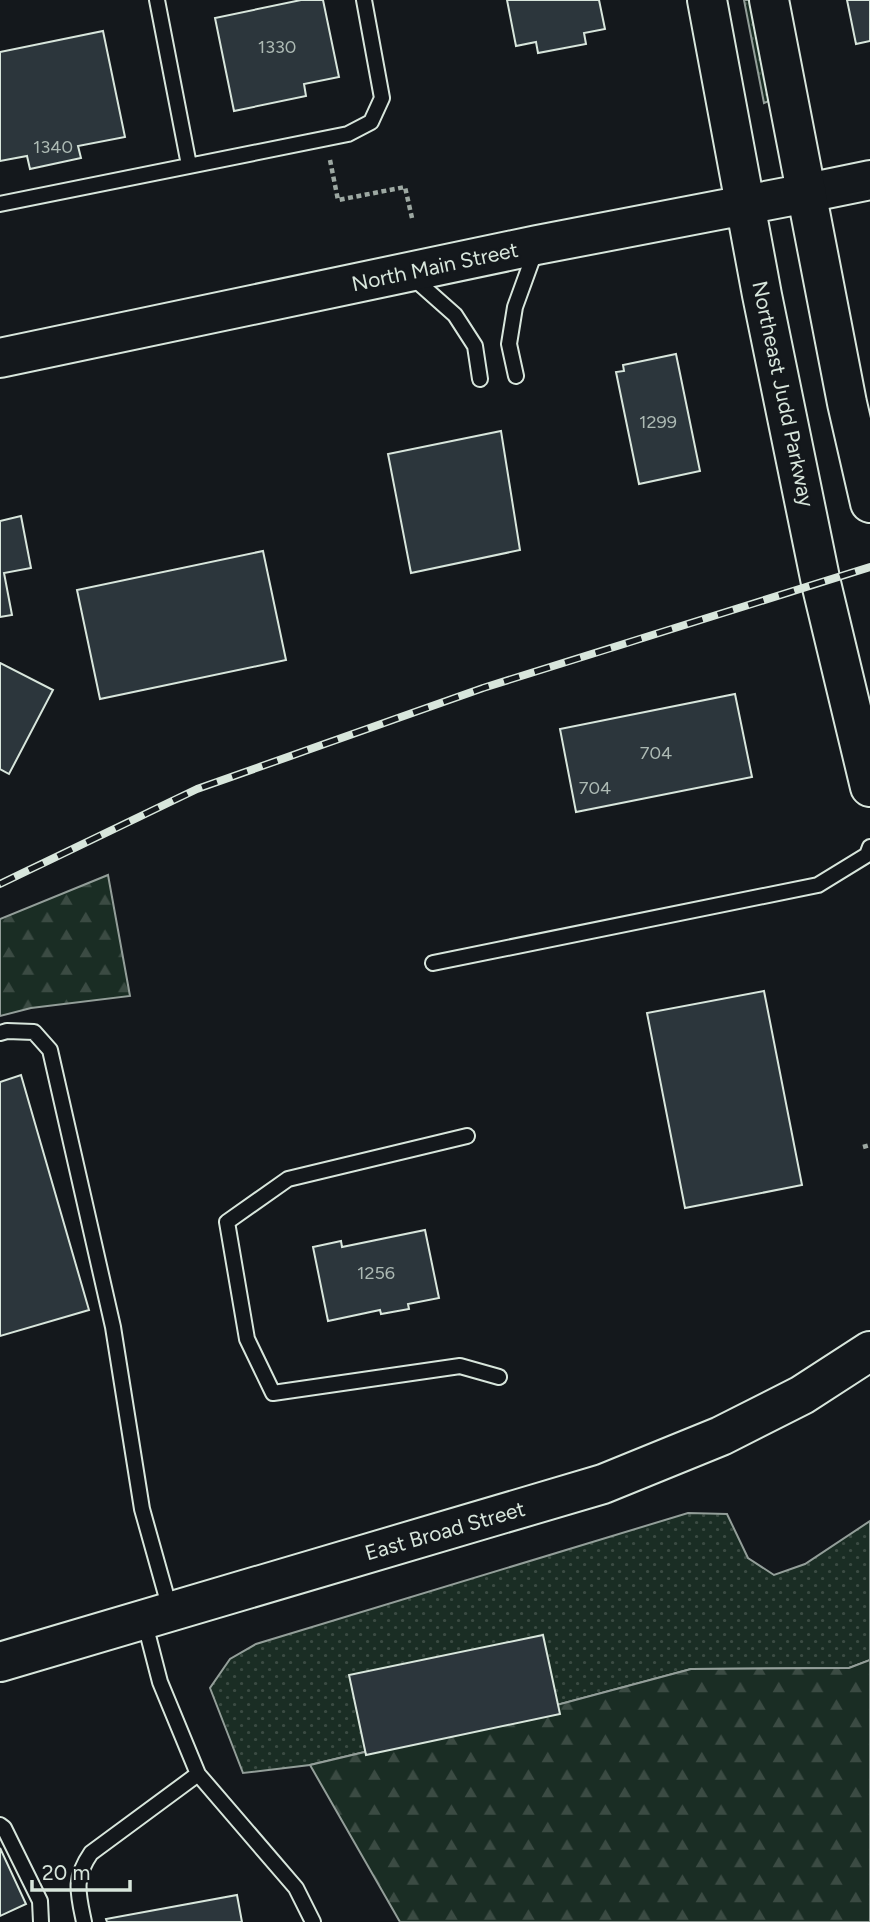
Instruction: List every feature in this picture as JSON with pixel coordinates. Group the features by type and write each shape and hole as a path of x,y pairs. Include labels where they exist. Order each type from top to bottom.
{"main road":[{"name":"Northeast Judd Parkway","path":"708,0 762,295 821,583 870,787"},
{"path":"769,0 847,403 870,503"},
{"name":"North Main Street","path":"0,358 537,245 870,180"},
{"name":"East Broad Street","path":"0,1662 603,1483 721,1436 802,1395 870,1351"}],"lane":[{"path":"157,0 189,165"},
{"path":"0,204 326,139 348,134 371,122 382,98 364,0"},
{"path":"516,376 509,344 515,307 537,245"},
{"path":"407,272 455,315 475,346 480,379"},
{"path":"433,963 818,886 867,855 870,847"},
{"path":"0,1033 34,1032 50,1050 113,1327 157,1615 160,1682 198,1774 296,1888 313,1922"},
{"path":"467,1136 288,1179 227,1222 247,1339 273,1393 460,1366 499,1377"},
{"path":"84,1922 78,1893 80,1868 91,1853 198,1774"},
{"path":"0,1825 4,1828 40,1900 41,1922"}],"path":[{"path":"326,139 338,200 405,187 412,218"},
{"path":"863,1147 870,1145"}],"green space":[{"path":"744,0 750,0 769,101 764,103"},
{"path":"108,875 130,996 31,1008 0,1016 0,919"},
{"path":"688,1513 727,1514 748,1558 774,1575 805,1564 870,1521 870,1660 849,1668 691,1669 508,1718 310,1765 243,1773 210,1688 230,1659 256,1644"},
{"path":"870,1660 870,1922 400,1922 310,1765 508,1718 691,1669 849,1668"}],"building":[{"path":"301,0 323,0 339,77 304,84 306,96 234,111 215,18"},
{"path":"507,0 599,0 605,29 584,33 586,44 538,53 536,42 516,46"},
{"path":"847,0 870,0 870,41 856,44"},
{"path":"103,31 125,137 78,146 81,158 30,169 27,156 0,161 0,52"},
{"path":"676,354 700,471 639,484 616,372 624,371 623,365"},
{"path":"501,431 520,550 411,573 388,454"},
{"path":"21,516 31,568 4,573 12,615 0,617 0,521"},
{"path":"263,551 286,660 100,699 77,590"},
{"path":"0,663 53,690 9,774 0,769"},
{"path":"735,694 752,777 576,812 560,729"},
{"path":"764,991 802,1185 685,1208 647,1013"},
{"path":"21,1075 89,1310 0,1336 0,1082"},
{"path":"425,1230 439,1298 408,1304 409,1309 381,1314 380,1310 328,1321 313,1247 341,1241 342,1247"},
{"path":"543,1635 560,1714 366,1755 349,1675"},
{"path":"0,1848 26,1904 0,1916"},
{"path":"237,1895 242,1922 107,1922 106,1919"}],"railway":[{"path":"0,884 197,789 483,688 870,567"}]}
